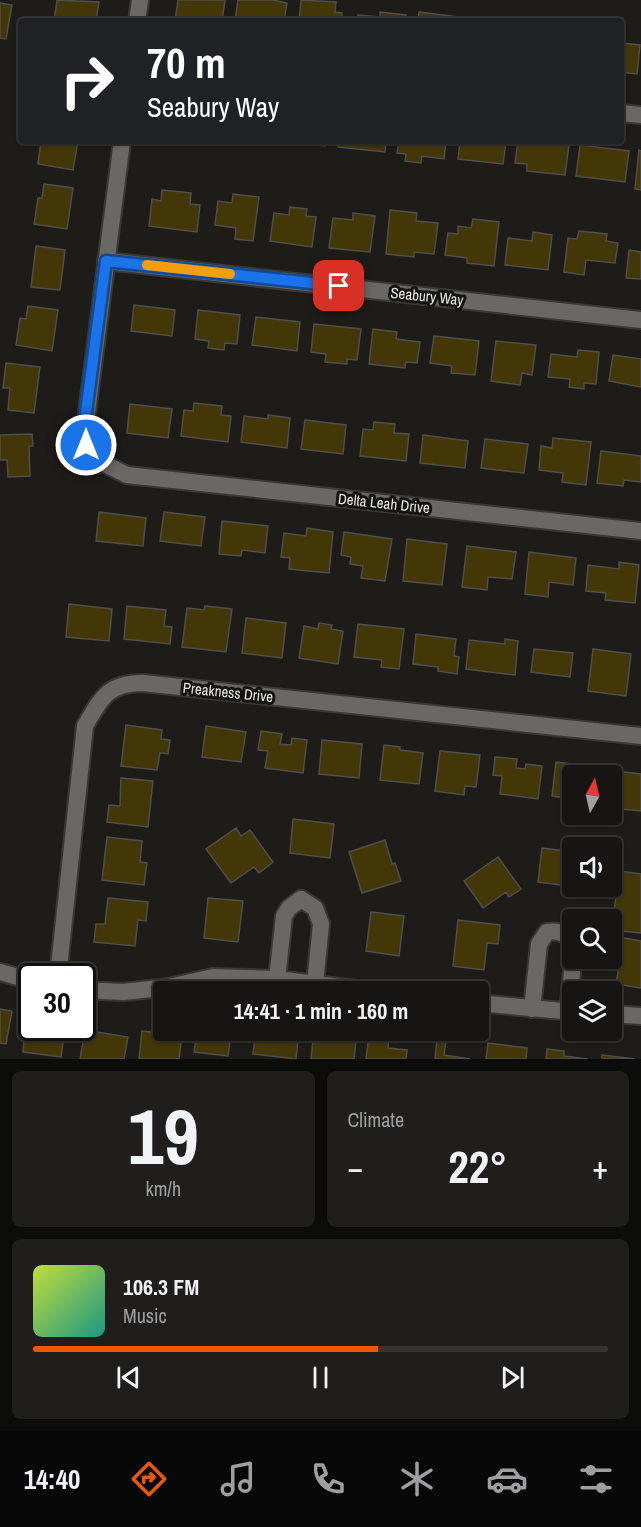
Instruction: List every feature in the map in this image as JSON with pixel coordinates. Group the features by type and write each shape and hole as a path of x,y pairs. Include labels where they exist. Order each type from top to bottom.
{"street":[{"path":"137,18 140,0"},
{"path":"624,113 641,115"},
{"path":"106,261 122,144"},
{"name":"Seabury Way","path":"106,261 641,320"},
{"name":"Delta Leah Drive","path":"106,261 84,428 86,445 101,462 127,475 641,531"},
{"name":"Preakness Drive","path":"59,963 86,726 97,705 109,690 127,683 143,683 641,736"},
{"path":"277,979 284,916 289,908 301,899 315,908 321,924 315,981"},
{"path":"532,1009 539,944 547,932 558,931 568,937 573,948 571,981"},
{"path":"0,972 18,977"},
{"path":"96,991 123,992 169,987 213,977 292,981"},
{"path":"489,1004 562,1011"},
{"path":"622,1015 641,1016"}],"building":[{"path":"57,0 99,2 96,18 54,18"},
{"path":"178,0 225,0 222,18 175,18"},
{"path":"238,0 273,0 287,3 284,18 235,18"},
{"path":"301,0 336,2 335,12 342,13 341,18 299,18"},
{"path":"0,3 12,5 6,39 0,38"},
{"path":"380,12 406,15 406,18 358,18 358,15 380,17"},
{"path":"419,12 466,18 418,18"},
{"path":"624,43 640,45 637,74 624,72"},
{"path":"41,144 77,144 73,170 38,164"},
{"path":"338,144 386,144 385,152 338,147"},
{"path":"398,144 446,144 444,159 422,156 421,163 405,161 406,154 397,153"},
{"path":"460,144 506,144 503,164 458,159"},
{"path":"518,144 569,145 565,175 527,171 527,164 515,163"},
{"path":"580,145 629,151 625,182 576,176"},
{"path":"639,150 641,151 641,190 635,189"},
{"path":"44,184 73,188 67,229 34,224 38,198 42,198"},
{"path":"162,190 191,193 190,204 200,205 197,232 149,226 152,199 161,201"},
{"path":"233,194 259,197 253,241 235,239 236,228 215,225 218,201 232,203"},
{"path":"290,207 307,209 306,216 316,217 312,247 270,241 274,213 289,215"},
{"path":"390,210 417,213 416,221 438,223 434,254 414,252 414,257 386,254"},
{"path":"353,213 375,216 370,252 329,248 333,218 353,220"},
{"path":"473,219 499,222 494,266 467,263 467,258 445,255 448,233 458,234 458,226 471,228"},
{"path":"579,231 607,234 606,241 618,243 615,263 586,260 584,275 564,272 568,238 577,239"},
{"path":"533,232 552,235 548,270 505,265 508,238 532,241"},
{"path":"36,246 65,250 60,290 31,287"},
{"path":"629,250 641,252 641,279 626,278"},
{"path":"134,305 175,310 172,336 131,331"},
{"path":"28,306 58,310 52,351 16,345 20,318 26,319"},
{"path":"198,310 240,315 237,344 225,343 224,350 208,348 209,341 195,339"},
{"path":"256,317 300,322 297,351 252,345"},
{"path":"314,324 361,329 357,360 347,359 347,364 325,362 326,354 311,352"},
{"path":"373,329 397,332 396,339 420,342 417,363 406,362 405,368 369,364"},
{"path":"434,336 479,341 475,375 451,373 452,366 430,363"},
{"path":"496,341 536,345 532,375 522,373 520,385 491,381"},
{"path":"578,350 599,352 596,384 584,383 584,389 569,387 570,379 548,377 551,354 577,357"},
{"path":"613,355 641,359 641,387 609,381"},
{"path":"6,363 40,367 34,413 8,410 10,388 3,388"},
{"path":"194,403 222,406 221,415 231,416 228,442 181,436 184,410 193,411"},
{"path":"130,404 172,409 168,438 127,433"},
{"path":"268,415 290,418 287,448 241,442 244,416 268,419"},
{"path":"305,420 346,425 343,454 301,449"},
{"path":"374,422 395,424 394,433 409,434 406,461 360,456 363,429 373,430"},
{"path":"32,434 33,446 29,446 30,476 8,477 7,460 0,460 0,435"},
{"path":"423,435 468,441 465,468 420,463"},
{"path":"553,438 591,442 586,485 562,482 563,473 539,470 541,446 552,448"},
{"path":"485,439 528,444 524,473 481,468"},
{"path":"601,451 641,456 641,482 624,480 623,486 597,483"},
{"path":"99,512 146,518 143,546 96,541"},
{"path":"164,512 205,517 201,546 160,541"},
{"path":"222,521 268,526 265,553 242,550 241,556 219,554"},
{"path":"307,528 333,532 329,573 289,569 290,558 281,557 284,533 306,536"},
{"path":"344,532 392,539 385,581 361,578 363,566 350,564 351,557 341,555"},
{"path":"407,539 447,544 442,585 403,581"},
{"path":"467,546 516,552 512,579 488,577 487,590 462,587"},
{"path":"529,552 576,558 573,585 549,582 548,597 525,594"},
{"path":"619,562 639,565 635,603 605,600 606,593 586,591 588,565 619,569"},
{"path":"69,604 112,609 109,641 66,637"},
{"path":"127,606 166,610 164,626 172,627 170,644 124,639"},
{"path":"205,606 232,609 226,652 182,647 187,608 204,610"},
{"path":"246,618 286,623 282,658 242,653"},
{"path":"319,623 332,625 331,629 343,631 338,664 299,658 304,626 318,629"},
{"path":"358,624 404,629 399,669 381,667 382,660 354,657"},
{"path":"416,634 456,639 454,656 459,657 457,674 438,671 438,667 413,664"},
{"path":"505,639 518,641 515,675 466,669 469,640 505,644"},
{"path":"534,649 573,653 570,677 531,672"},
{"path":"593,649 631,654 626,696 588,691"},
{"path":"126,725 162,730 161,739 170,740 168,754 160,753 157,770 121,766"},
{"path":"206,726 246,732 241,762 202,757"},
{"path":"261,731 282,734 280,744 291,745 292,738 307,740 303,773 265,768 268,751 258,750"},
{"path":"322,740 362,744 359,778 319,774"},
{"path":"384,745 423,753 419,784 380,780"},
{"path":"440,751 480,755 476,787 465,786 464,795 435,791"},
{"path":"495,757 517,759 516,768 525,769 526,764 542,766 538,799 500,794 502,776 493,775"},
{"path":"556,762 580,765 562,765 562,797 552,796"},
{"path":"622,772 641,774 641,811 622,809"},
{"path":"121,778 153,781 148,827 107,822 109,805 120,806"},
{"path":"293,819 334,824 330,858 290,853"},
{"path":"236,828 241,836 250,830 273,862 259,873 254,867 231,883 206,849"},
{"path":"107,837 142,841 140,862 147,863 144,885 102,880"},
{"path":"385,840 392,864 395,863 401,881 362,893 349,852"},
{"path":"542,848 562,851 562,885 538,882"},
{"path":"498,857 521,889 509,897 506,892 483,908 464,881"},
{"path":"622,871 641,874 641,933 622,931 622,909 614,909 616,897 622,897"},
{"path":"108,898 148,902 146,921 138,920 135,946 94,942 96,924 105,924"},
{"path":"208,898 243,901 238,942 204,938"},
{"path":"371,912 404,916 399,956 366,951"},
{"path":"458,920 500,925 498,944 487,943 484,970 453,966"},
{"path":"622,937 641,941 641,988 622,985 622,981 617,981 619,969 622,969"},
{"path":"0,1009 12,1011 6,1044 0,1043"},
{"path":"142,1031 153,1032 153,1041 181,1041 179,1059 139,1059"},
{"path":"96,1032 128,1037 124,1059 80,1059 83,1041 96,1041"},
{"path":"24,1041 63,1041 61,1057 23,1052"},
{"path":"196,1041 230,1041 228,1056 194,1052"},
{"path":"255,1041 298,1041 296,1059 253,1054"},
{"path":"313,1041 356,1041 354,1059 311,1059"},
{"path":"368,1041 389,1041 388,1048 407,1050 406,1059 366,1059"},
{"path":"437,1041 446,1041 444,1055 470,1059 435,1059"},
{"path":"488,1043 527,1048 526,1059 486,1059"},
{"path":"547,1049 564,1051 564,1056 588,1059 546,1059"},
{"path":"602,1055 635,1059 602,1059"}],"slow traffic":[{"path":"147,265 230,274"}],"route":[{"path":"86,445 84,428 106,261 339,286"}]}
